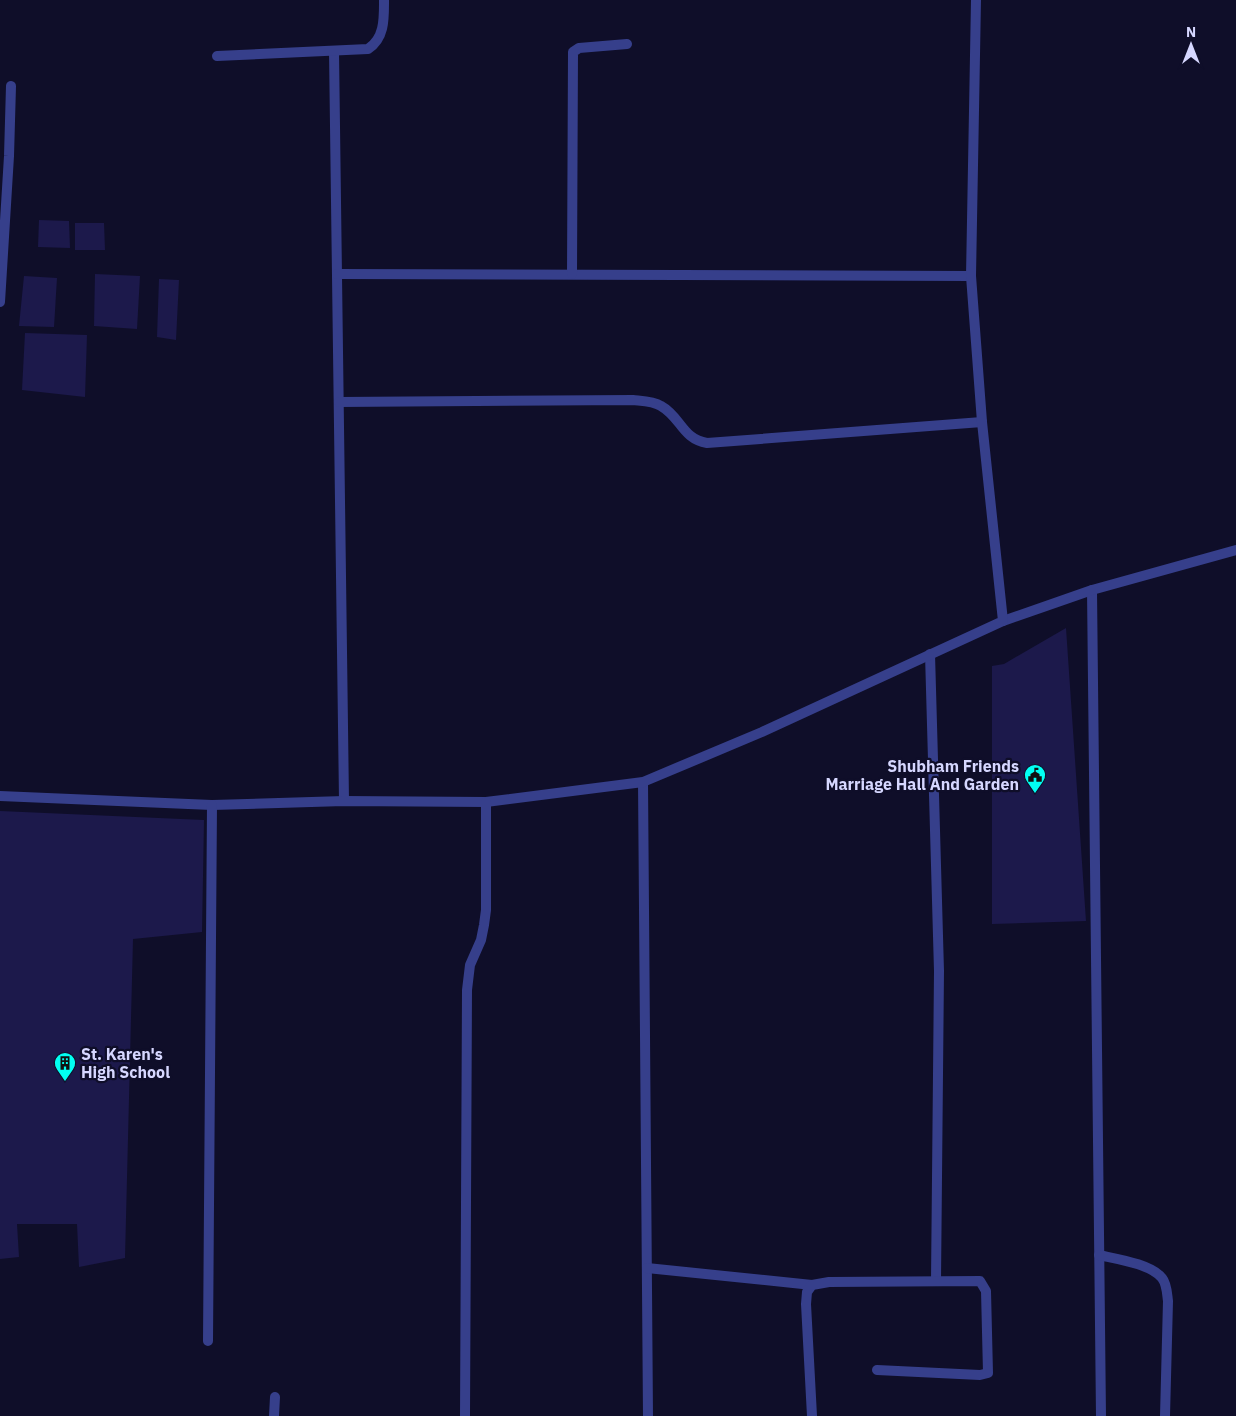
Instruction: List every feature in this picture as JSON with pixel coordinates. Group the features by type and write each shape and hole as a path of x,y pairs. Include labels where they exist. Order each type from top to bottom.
{"street":[{"path":"217,56 368,49 374,45 381,32 384,0"},
{"path":"976,0 971,276 982,422 1003,621"},
{"path":"572,274 573,52 579,48 627,44"},
{"path":"334,51 344,801"},
{"path":"0,302 5,156 11,86"},
{"path":"337,274 971,276"},
{"path":"339,402 634,400 659,405 668,411 690,436 698,442 707,443 982,422"},
{"path":"0,796 212,805 344,801 486,802 644,782 762,732 1003,621 1092,590 1236,550"},
{"path":"1092,590 1101,1416"},
{"path":"930,654 939,972 936,1281"},
{"path":"644,782 648,1416"},
{"path":"465,1416 467,990 470,965 481,940 486,910 486,802"},
{"path":"208,1341 212,805"},
{"path":"1099,1255 1140,1265 1156,1272 1163,1279 1168,1301 1165,1416"},
{"path":"647,1268 812,1286 829,1282 980,1281 986,1292 988,1373 980,1375 877,1370"},
{"path":"812,1286 807,1292 806,1304 812,1416"},
{"path":"274,1416 275,1397"}],"building":[{"path":"39,220 69,221 70,248 38,247"},
{"path":"75,223 104,223 105,250 75,250"},
{"path":"95,274 140,276 137,329 94,326"},
{"path":"24,276 57,278 54,327 19,326"},
{"path":"159,279 179,280 176,340 157,337"},
{"path":"25,333 87,335 85,397 22,390"},
{"name":"Shubham Friends Marriage Hall And Garden","path":"1066,628 1086,921 992,924 992,666 1004,664"},
{"name":"St. Karen's High School","path":"0,811 204,820 202,932 133,939 125,1258 79,1267 77,1224 17,1224 19,1257 0,1259"}],"place":[{"name":"Shubham Friends Marriage Hall And Garden","path":"1035,794"},
{"name":"St. Karen's High School","path":"65,1082"}]}
